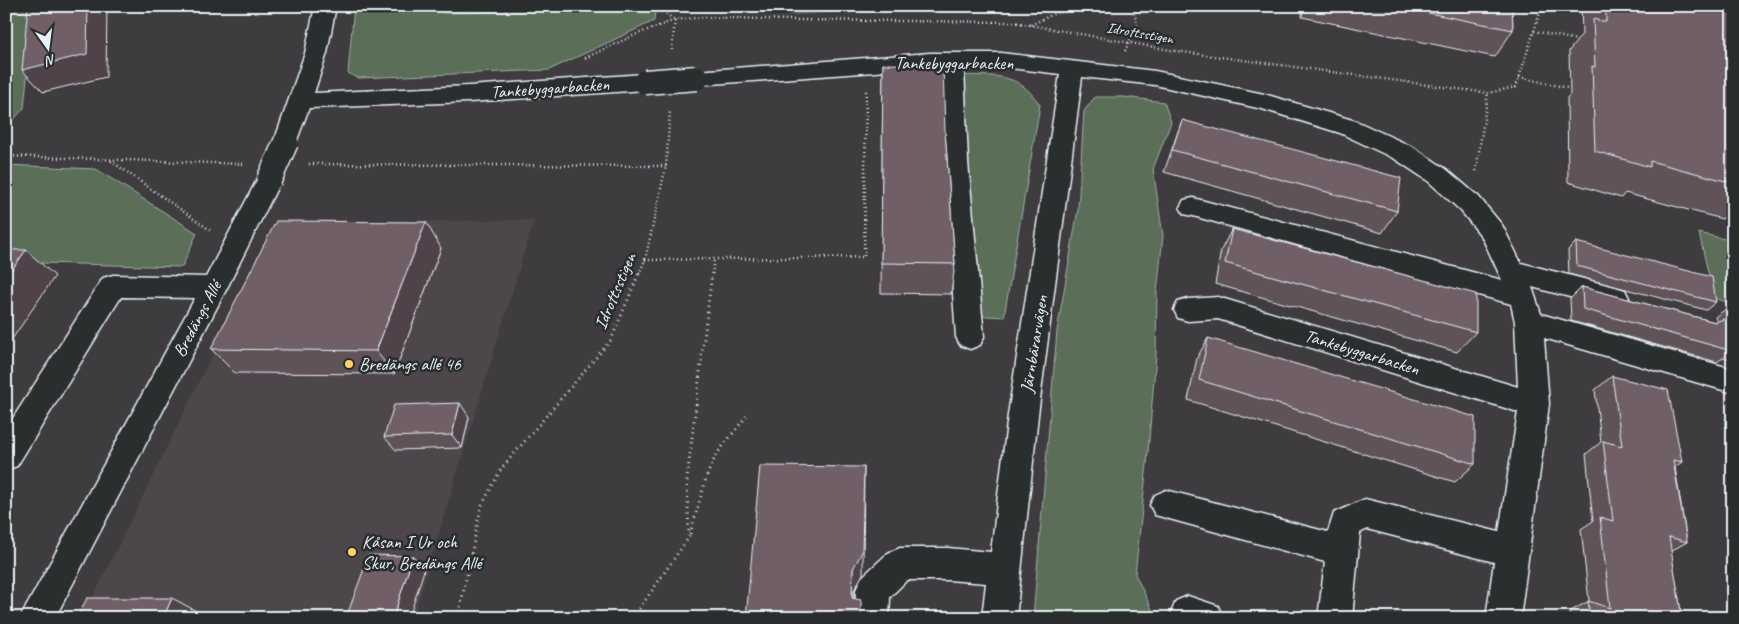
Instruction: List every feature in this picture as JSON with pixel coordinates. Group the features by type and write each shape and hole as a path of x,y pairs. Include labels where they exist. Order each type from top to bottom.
{"street":[{"name":"Bredängs Allé","path":"37,618 235,248 260,172 286,142 316,53 326,6"},
{"name":"Tankebyggarbacken","path":"301,101 539,89 867,65 953,60 1001,60 1072,70 1155,78 1264,102 1348,128 1404,153 1437,175 1470,204 1493,232 1512,271 1526,309 1534,404 1503,618"},
{"path":"953,60 956,162 970,338"},
{"name":"Järnbärarvägen","path":"999,618 1024,415 1072,70"},
{"path":"1193,207 1526,309 1733,382"},
{"path":"1512,271 1635,304"},
{"path":"6,456 113,286 214,288"},
{"name":"Tankebyggarbacken","path":"1188,310 1218,308 1534,404"},
{"path":"1166,505 1342,551"},
{"path":"1335,618 1345,524 1365,514 1512,551"},
{"path":"872,618 873,590 900,564 948,564 1006,569"}],"path":[{"path":"657,6 675,20 671,54"},
{"path":"1030,25 1042,16 1100,6"},
{"path":"1129,43 1137,31 1137,14 1133,6"},
{"path":"1542,6 1519,77 1573,89"},
{"name":"Idrottsstigen","path":"539,89 553,74 637,34 675,20 705,17 793,20 1013,22 1129,43 1488,93 1516,87 1519,77"},
{"path":"1534,31 1581,42"},
{"path":"645,260 864,257 867,65"},
{"path":"1470,204 1488,93"},
{"name":"Idrottsstigen","path":"458,618 481,507 501,469 549,415 610,340 645,260 666,166 670,104"},
{"path":"6,156 110,161 260,172"},
{"path":"110,161 235,248"},
{"path":"307,164 666,166"},
{"path":"689,537 687,479 714,259"},
{"path":"633,618 689,537 716,454 748,414"}],"shaded area":[{"name":"Bredängs allé 46","path":"534,220 413,618 83,618 277,223"}],"green space":[{"path":"6,6 34,6 24,108 6,128"},
{"path":"354,6 426,6 444,13 505,12 506,6 647,6 655,12 654,21 549,70 358,78 348,73"},
{"path":"758,6 989,6 789,14"},
{"path":"956,75 993,76 1013,81 1023,86 1040,105 1004,317 969,315"},
{"path":"1095,97 1124,97 1164,102 1171,122 1153,169 1163,236 1157,292 1156,354 1147,464 1135,574 1156,618 1033,618 1057,331 1078,210 1084,111"},
{"path":"6,165 96,169 197,233 182,267 6,262"},
{"path":"1699,233 1733,241 1733,304 1714,298"}],"building":[{"path":"28,6 88,6 87,54 22,70"},
{"path":"1394,6 1512,6 1513,30"},
{"path":"1606,6 1733,6 1733,86 1731,90 1733,93 1733,183 1650,161 1650,167 1595,151 1592,66 1595,67 1593,19 1606,22"},
{"path":"883,64 943,65 945,131 955,264 881,263"},
{"path":"1182,120 1401,178 1397,211 1172,150"},
{"path":"276,221 426,222 376,351 211,349"},
{"path":"1232,229 1476,294 1476,332 1225,263"},
{"path":"1576,242 1712,277 1716,302 1577,266"},
{"path":"6,250 26,250 6,278"},
{"path":"1582,287 1715,322 1727,318 1731,310 1730,306 1733,307 1732,351 1583,309"},
{"path":"1208,338 1475,417 1475,464 1199,380"},
{"path":"1612,376 1668,390 1682,462 1673,460 1687,542 1669,537 1682,618 1590,618 1588,601 1610,608 1600,517 1613,521 1603,441 1622,446"},
{"path":"460,403 452,435 384,437 394,405"},
{"path":"760,466 864,467 862,552 853,569 852,598 861,600 861,618 746,618"},
{"path":"369,555 413,556 393,618 346,618"},
{"path":"87,598 172,598 163,618 77,618"}],"place":[{"name":"Bredängs allé 46","path":"349,364"},
{"name":"Kåsan I Ur och Skur, Bredängs Allé","path":"352,552"}]}
